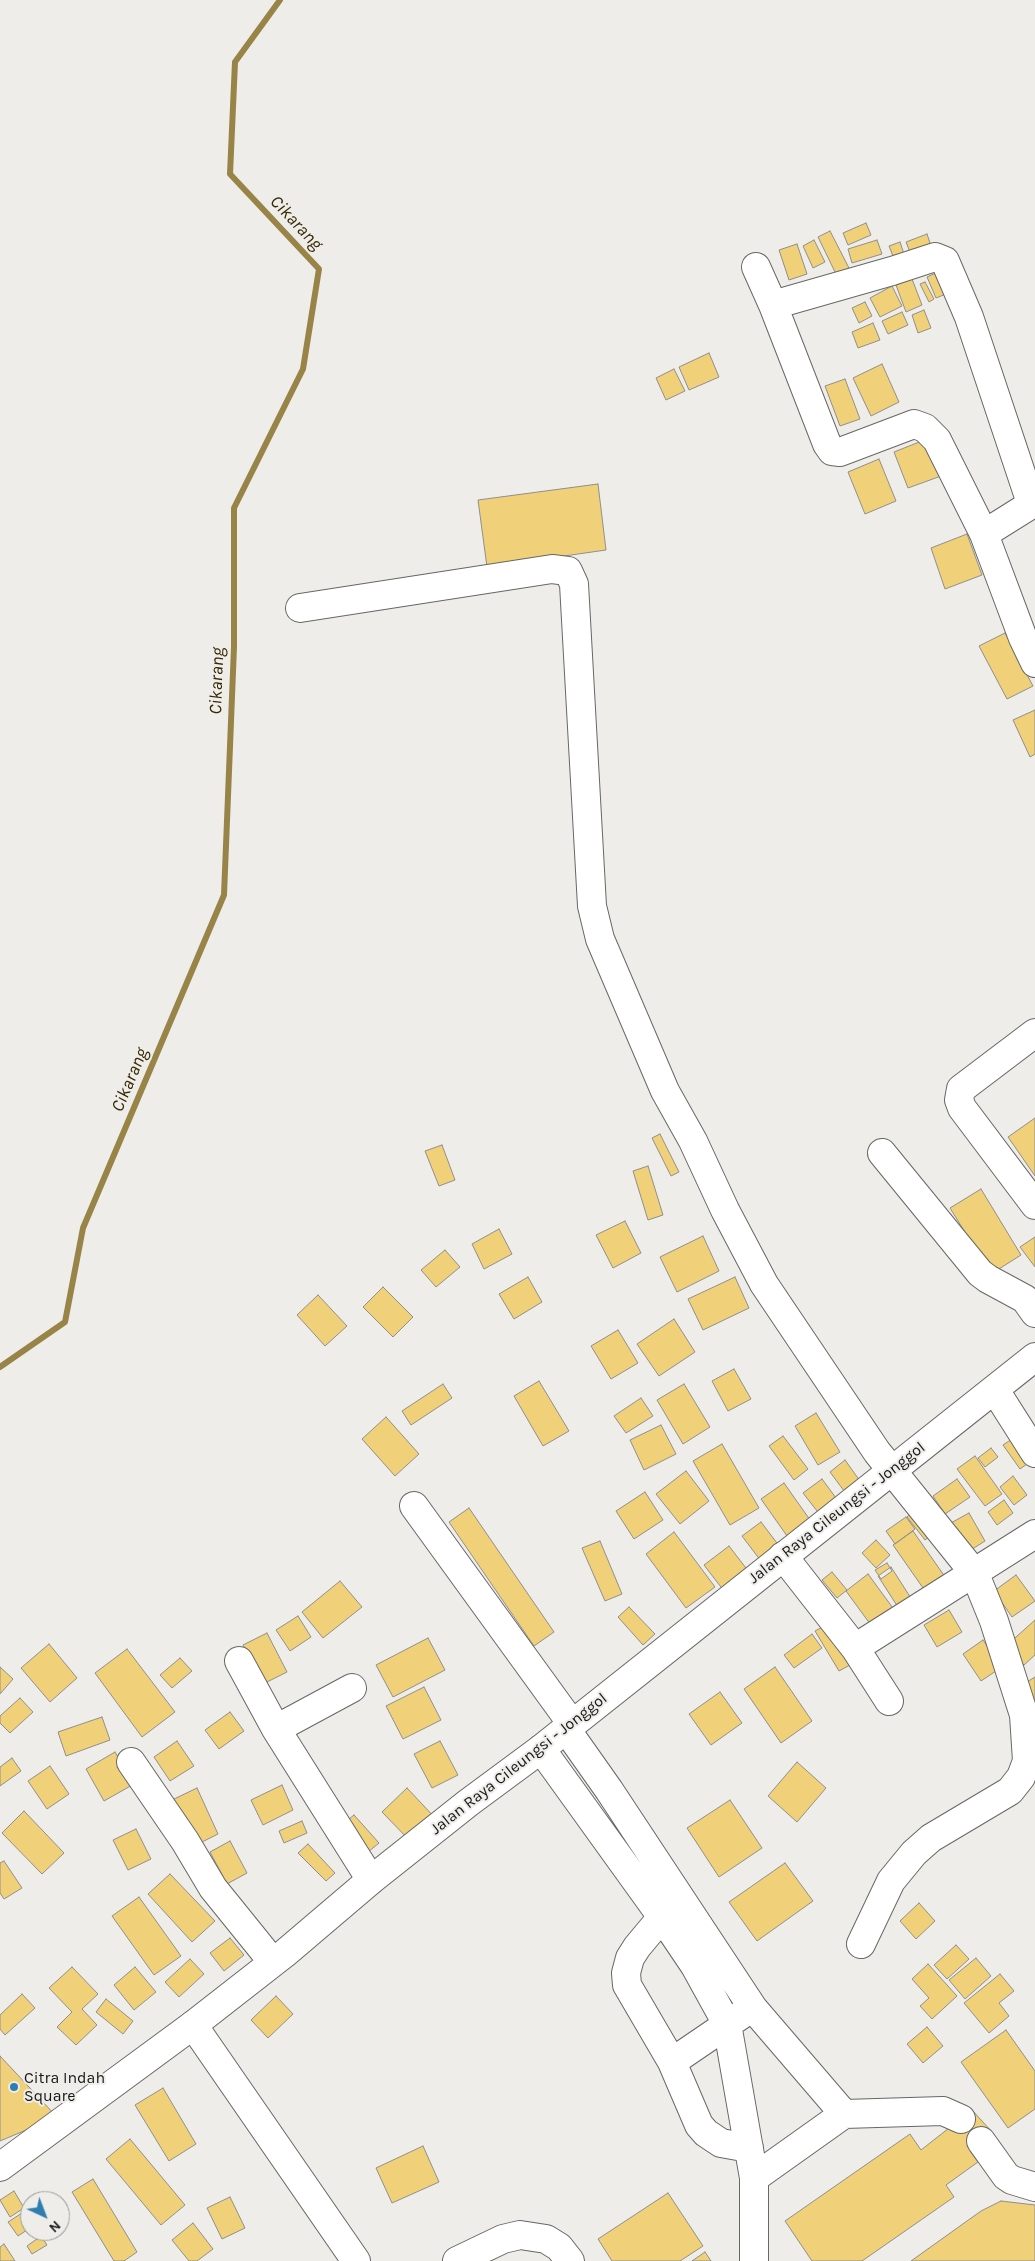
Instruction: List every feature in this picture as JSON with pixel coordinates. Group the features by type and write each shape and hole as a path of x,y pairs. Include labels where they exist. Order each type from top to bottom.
{"street":[{"path":"773,305 892,271 934,256 945,261 969,318 1033,503 984,534"},
{"path":"756,267 773,305 826,444 832,451 840,452 914,424 925,428 937,440 984,534 1023,638 1035,663"},
{"path":"300,608 552,569 568,571 574,584 592,906 600,939 665,1091 693,1141 725,1210 764,1284 877,1452 975,1574 1029,1712 1027,1761 1021,1777 1010,1791 932,1838 914,1853 891,1881 861,1944"},
{"path":"1035,1033 961,1089 959,1100 962,1108 1035,1205"},
{"path":"882,1153 980,1273 1025,1299 1035,1313"},
{"name":"Jalan Raya Cileungsi - Jonggol","path":"0,2167 193,2025 272,1961 284,1954 371,1880 468,1803 569,1727 891,1470 996,1390 1035,1357"},
{"path":"996,1390 1035,1453"},
{"path":"414,1506 569,1727 753,2008 844,2114"},
{"path":"855,1648 975,1574 1035,1534"},
{"path":"783,1556 855,1648 889,1701"},
{"path":"239,1661 276,1729 371,1880"},
{"path":"276,1729 352,1688"},
{"path":"541,1749 662,1917 695,1966 727,2024 754,2178 754,2261"},
{"path":"132,1762 214,1888 272,1961"},
{"path":"662,1917 637,1947 627,1967 625,1979 629,1990 672,2062 699,2125 706,2133 721,2143 748,2148"},
{"path":"672,2062 753,2008"},
{"path":"193,2025 356,2261"},
{"path":"754,2178 844,2114 943,2111 961,2119"},
{"path":"981,2141 1006,2176 1012,2180 1035,2187"},
{"path":"457,2261 503,2239 520,2234 546,2239 559,2247 570,2261"}],"building":[{"path":"866,223 871,235 848,245 843,233"},
{"path":"830,231 849,268 836,274 818,237"},
{"path":"927,234 932,249 912,257 906,242"},
{"path":"814,240 825,262 813,268 803,246"},
{"path":"877,240 882,254 852,263 848,249"},
{"path":"900,242 907,263 897,266 889,246"},
{"path":"797,244 807,274 789,280 779,250"},
{"path":"936,273 946,294 936,298 927,277"},
{"path":"912,279 922,305 906,312 896,285"},
{"path":"925,282 934,299 929,302 920,284"},
{"path":"892,286 902,306 880,317 870,298"},
{"path":"865,302 872,316 859,323 852,308"},
{"path":"924,310 931,328 918,333 912,315"},
{"path":"902,312 908,325 888,334 882,321"},
{"path":"873,323 880,340 858,348 852,332"},
{"path":"709,353 719,377 689,390 679,367"},
{"path":"882,364 899,402 871,416 853,378"},
{"path":"674,369 685,391 666,400 656,378"},
{"path":"845,379 860,419 840,426 825,386"},
{"path":"927,439 941,476 908,488 894,452"},
{"path":"879,459 896,501 865,514 848,472"},
{"path":"598,484 606,550 487,567 478,500"},
{"path":"967,534 982,575 945,589 931,548"},
{"path":"1005,633 1033,686 1007,699 979,646"},
{"path":"1035,710 1035,754 1030,757 1013,720"},
{"path":"1035,1118 1035,1176 1008,1137"},
{"path":"660,1134 679,1172 671,1176 652,1138"},
{"path":"442,1145 455,1180 439,1186 425,1151"},
{"path":"648,1166 663,1215 648,1220 633,1171"},
{"path":"981,1189 1021,1255 991,1274 950,1208"},
{"path":"625,1221 641,1253 613,1268 596,1235"},
{"path":"499,1229 512,1254 484,1269 472,1244"},
{"path":"703,1236 719,1271 677,1292 660,1257"},
{"path":"1035,1237 1035,1267 1020,1247"},
{"path":"445,1250 460,1267 436,1287 421,1270"},
{"path":"528,1277 542,1302 514,1319 499,1294"},
{"path":"735,1277 749,1308 703,1330 688,1299"},
{"path":"383,1287 413,1317 393,1337 363,1307"},
{"path":"318,1295 347,1326 325,1346 297,1315"},
{"path":"674,1319 695,1352 659,1376 637,1344"},
{"path":"618,1330 638,1363 611,1379 591,1346"},
{"path":"734,1369 751,1399 728,1411 712,1381"},
{"path":"539,1381 569,1431 543,1446 514,1396"},
{"path":"443,1384 452,1398 411,1425 402,1411"},
{"path":"684,1384 710,1427 683,1444 657,1400"},
{"path":"641,1398 653,1416 626,1433 614,1416"},
{"path":"816,1413 840,1452 818,1465 795,1426"},
{"path":"386,1417 419,1454 395,1476 362,1439"},
{"path":"661,1425 676,1454 644,1470 630,1440"},
{"path":"1018,1435 1034,1459 1020,1469 1003,1445"},
{"path":"783,1436 808,1469 794,1480 769,1446"},
{"path":"722,1444 759,1508 730,1525 693,1461"},
{"path":"991,1448 998,1457 985,1467 978,1458"},
{"path":"975,1456 1002,1494 985,1506 957,1469"},
{"path":"845,1460 865,1488 850,1499 830,1472"},
{"path":"686,1471 709,1501 680,1524 656,1494"},
{"path":"1013,1476 1027,1495 1014,1505 1000,1487"},
{"path":"822,1479 839,1502 821,1516 803,1493"},
{"path":"957,1479 970,1497 945,1514 933,1496"},
{"path":"784,1483 815,1527 792,1543 761,1499"},
{"path":"645,1492 663,1520 634,1539 616,1511"},
{"path":"1004,1500 1013,1513 997,1525 988,1512"},
{"path":"919,1506 938,1529 925,1540 907,1517"},
{"path":"469,1508 554,1632 534,1646 449,1522"},
{"path":"969,1513 985,1541 966,1553 949,1524"},
{"path":"906,1517 915,1529 895,1544 886,1531"},
{"path":"761,1522 783,1551 764,1565 742,1536"},
{"path":"913,1531 950,1584 930,1598 893,1545"},
{"path":"674,1532 715,1587 686,1608 646,1554"},
{"path":"876,1540 890,1555 876,1568 862,1553"},
{"path":"600,1541 622,1594 605,1601 582,1548"},
{"path":"729,1546 749,1572 724,1591 704,1565"},
{"path":"887,1563 892,1571 881,1579 875,1570"},
{"path":"891,1567 916,1606 903,1615 878,1576"},
{"path":"832,1572 847,1590 837,1598 822,1580"},
{"path":"868,1574 898,1615 876,1632 846,1591"},
{"path":"1016,1575 1035,1601 1012,1617 994,1591"},
{"path":"340,1581 362,1607 323,1638 302,1612"},
{"path":"629,1607 655,1634 643,1645 618,1617"},
{"path":"949,1610 962,1632 937,1647 924,1625"},
{"path":"298,1616 311,1637 290,1651 276,1630"},
{"path":"1035,1620 1035,1655 1024,1665 1006,1646"},
{"path":"826,1625 850,1665 839,1671 815,1631"},
{"path":"267,1633 287,1672 263,1684 243,1645"},
{"path":"812,1634 822,1648 794,1668 784,1655"},
{"path":"428,1638 445,1670 393,1697 376,1665"},
{"path":"983,1640 1002,1667 981,1681 963,1654"},
{"path":"49,1644 77,1678 50,1702 21,1668"},
{"path":"127,1649 175,1712 142,1737 95,1673"},
{"path":"180,1658 192,1671 172,1688 160,1675"},
{"path":"0,1667 13,1679 0,1694"},
{"path":"775,1667 812,1721 781,1743 744,1689"},
{"path":"1035,1677 1035,1706 1022,1685"},
{"path":"424,1687 441,1720 403,1739 386,1706"},
{"path":"720,1692 742,1723 711,1745 689,1714"},
{"path":"20,1698 33,1712 10,1733 0,1723 0,1716"},
{"path":"230,1712 244,1731 219,1749 205,1730"},
{"path":"102,1717 110,1740 66,1756 58,1732"},
{"path":"177,1741 194,1766 170,1781 154,1757"},
{"path":"440,1741 458,1775 432,1788 414,1754"},
{"path":"115,1752 134,1784 104,1801 86,1769"},
{"path":"12,1758 21,1771 0,1786 0,1767"},
{"path":"797,1762 826,1788 797,1822 768,1796"},
{"path":"50,1766 69,1794 47,1809 28,1781"},
{"path":"282,1785 293,1810 263,1825 251,1800"},
{"path":"197,1788 218,1834 196,1845 174,1799"},
{"path":"407,1788 438,1821 413,1844 382,1812"},
{"path":"730,1800 762,1848 719,1877 687,1828"},
{"path":"24,1811 64,1853 42,1874 2,1833"},
{"path":"354,1815 379,1843 368,1852 343,1824"},
{"path":"302,1821 307,1833 284,1843 279,1831"},
{"path":"136,1829 151,1859 128,1870 113,1840"},
{"path":"230,1841 247,1873 227,1884 210,1852"},
{"path":"308,1844 335,1873 326,1881 298,1853"},
{"path":"4,1861 22,1888 4,1899 0,1893 0,1863"},
{"path":"785,1863 813,1901 757,1941 729,1902"},
{"path":"170,1874 215,1921 192,1942 148,1894"},
{"path":"139,1897 181,1956 154,1975 112,1916"},
{"path":"919,1903 935,1921 916,1939 900,1921"},
{"path":"230,1938 244,1955 224,1971 210,1953"},
{"path":"956,1945 969,1959 947,1979 934,1965"},
{"path":"976,1958 991,1976 965,1999 949,1980"},
{"path":"190,1959 204,1974 179,1997 165,1982"},
{"path":"928,1964 957,1996 932,2019 920,2006 929,1998 912,1979"},
{"path":"72,1967 98,1994 82,2009 97,2025 76,2045 57,2027 72,2012 49,1988"},
{"path":"135,1967 156,1992 134,2010 114,1985"},
{"path":"1000,1974 1014,1991 999,2003 1009,2016 989,2033 964,2003"},
{"path":"22,1994 35,2008 5,2035 0,2029 0,2015"},
{"path":"276,1996 293,2014 268,2038 251,2020"},
{"path":"106,1999 133,2021 123,2034 96,2012"},
{"path":"927,2027 943,2046 923,2063 907,2044"},
{"path":"1006,2030 1035,2071 1035,2109 1008,2128 961,2062"},
{"name":"Citra Indah Square","path":"0,2056 57,2117 0,2141"},
{"path":"163,2088 196,2144 169,2161 135,2105"},
{"path":"972,2110 992,2132 970,2151 978,2162 946,2185 954,2197 862,2261 812,2261 785,2221 910,2134 921,2150"},
{"path":"130,2139 185,2205 161,2225 106,2159"},
{"path":"423,2146 439,2182 392,2203 376,2168"},
{"path":"93,2179 137,2252 124,2261 114,2261 72,2192"},
{"path":"14,2191 20,2201 20,2211 10,2217 0,2200"},
{"path":"668,2193 703,2246 680,2261 612,2261 598,2239"},
{"path":"230,2197 245,2228 222,2239 207,2208"},
{"path":"1001,2201 1035,2205 1035,2261 911,2261 981,2211"},
{"path":"20,2214 20,2235 18,2236 8,2222"},
{"path":"193,2223 213,2249 197,2261 189,2261 172,2240"},
{"path":"34,2241 44,2241 47,2245 32,2254 27,2246"},
{"path":"4,2244 15,2261 0,2261 0,2247"},
{"path":"705,2252 711,2261 692,2261"}],"waterway":[{"name":"Cikarang","path":"0,1367 65,1322 83,1228 224,895 234,647 234,508 303,369 319,269 230,174 235,62 280,0"}],"place":[{"name":"Citra Indah Square","path":"14,2087"}]}
